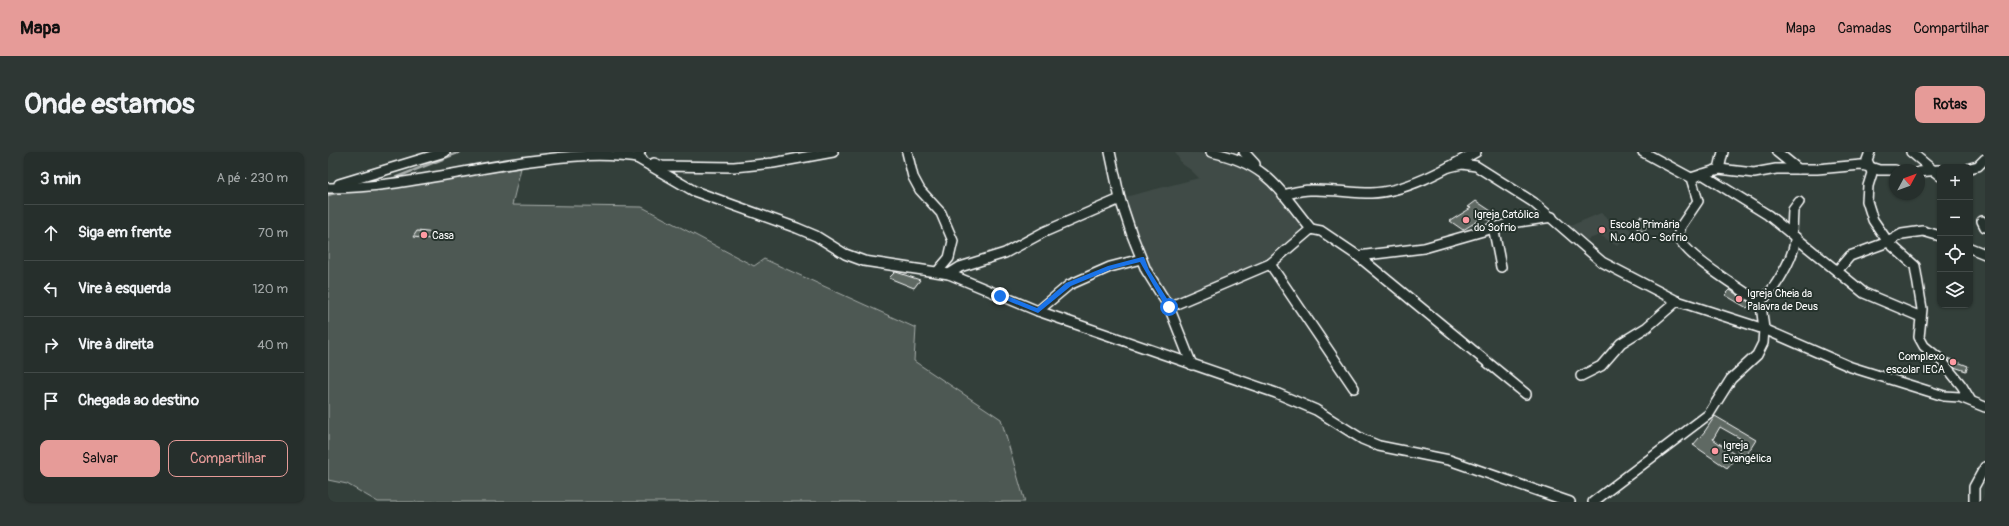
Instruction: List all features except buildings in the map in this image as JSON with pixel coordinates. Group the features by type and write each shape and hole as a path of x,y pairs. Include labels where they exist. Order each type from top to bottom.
{"street":[{"path":"328,187 354,181 445,152"},
{"path":"328,187 345,189 398,182 498,164 571,156 639,155 662,166 734,167 773,163 833,152"},
{"path":"908,152 913,176 920,190 941,213 953,242 949,258 938,271"},
{"path":"1110,152 1120,199 1146,270 1169,307 1192,365"},
{"path":"1211,152 1243,160 1260,170"},
{"path":"1244,152 1311,229 1321,231 1358,256 1526,394"},
{"path":"1283,195 1309,190 1372,193 1386,191 1413,183 1449,167 1473,152 1478,163 1476,166"},
{"path":"1593,502 1709,414 1731,379 1757,355 1763,342 1764,329 1761,305 1759,302 1689,250 1678,239 1687,216 1698,201 1691,178 1643,152"},
{"path":"1719,169 1723,152"},
{"path":"1777,152 1798,169"},
{"path":"1870,152 1867,160 1872,173 1868,186 1867,201 1873,220 1888,242 1915,266 1922,309 1919,337 1924,346 1941,360 1962,386 1971,401"},
{"path":"1912,152 1937,171"},
{"path":"639,155 666,176 712,199 797,228 816,236 845,254 864,261 884,265 938,271 949,274 1038,311 1300,403 1316,410 1362,439 1379,446 1449,460 1570,502"},
{"path":"1973,167 1978,166 1985,159"},
{"path":"1449,167 1462,164 1476,166 1494,179 1514,189 1552,217 1602,262 1677,301 1764,329 1851,367 1944,396 1960,397 1985,407"},
{"path":"1691,178 1719,169 1754,173 1776,169 1861,165 1879,170 1889,170"},
{"path":"1973,168 1985,168"},
{"path":"1925,172 1937,172"},
{"path":"1702,174 1793,235 1864,292 1921,317"},
{"path":"949,274 960,267 1004,253 1044,232 1120,199"},
{"path":"1759,302 1765,299 1773,289 1791,253 1795,242 1793,235 1793,210 1799,202"},
{"path":"1358,256 1419,249 1447,242 1493,226 1552,217"},
{"path":"1493,226 1502,267"},
{"path":"1169,307 1270,264 1311,229"},
{"path":"1837,271 1850,256 1888,242 1902,234 1923,231 1937,235"},
{"path":"1973,249 1985,254"},
{"path":"1038,311 1069,285 1110,267 1142,259"},
{"path":"1270,264 1354,388"},
{"path":"1581,376 1601,366 1621,343 1647,328 1677,301"},
{"path":"1974,502 1974,487 1985,467"}],"shaded area":[{"path":"1175,152 1201,153 1240,164 1256,171 1294,214 1300,225 1299,233 1287,245 1265,261 1169,301 1150,268 1125,197 1199,178 1182,164"},
{"path":"521,168 512,205 642,207 754,266 764,259 916,328 914,361 1001,419 1025,502 378,502 347,484 328,480 328,195"},
{"name":"Escola Primária N.º 400 - Sofrio","path":"1601,213 1615,224 1621,222 1634,233 1617,246 1600,235 1586,240 1570,226"}],"waterway":[{"path":"392,179 460,152"},
{"path":"328,195 342,191"}],"place":[{"name":"Igreja Católica do Sofrio","path":"1466,220"},
{"name":"Escola Primária N.º 400 - Sofrio","path":"1602,230"},
{"name":"Casa","path":"424,235"},
{"name":"Igreja Cheia da Palavra de Deus","path":"1739,299"},
{"name":"Complexo escolar IECA","path":"1953,362"},
{"name":"Igreja Evangélica","path":"1715,451"}],"route":[{"path":"1000,296 1038,311 1069,285 1110,267 1142,259 1146,270 1169,307"}]}
